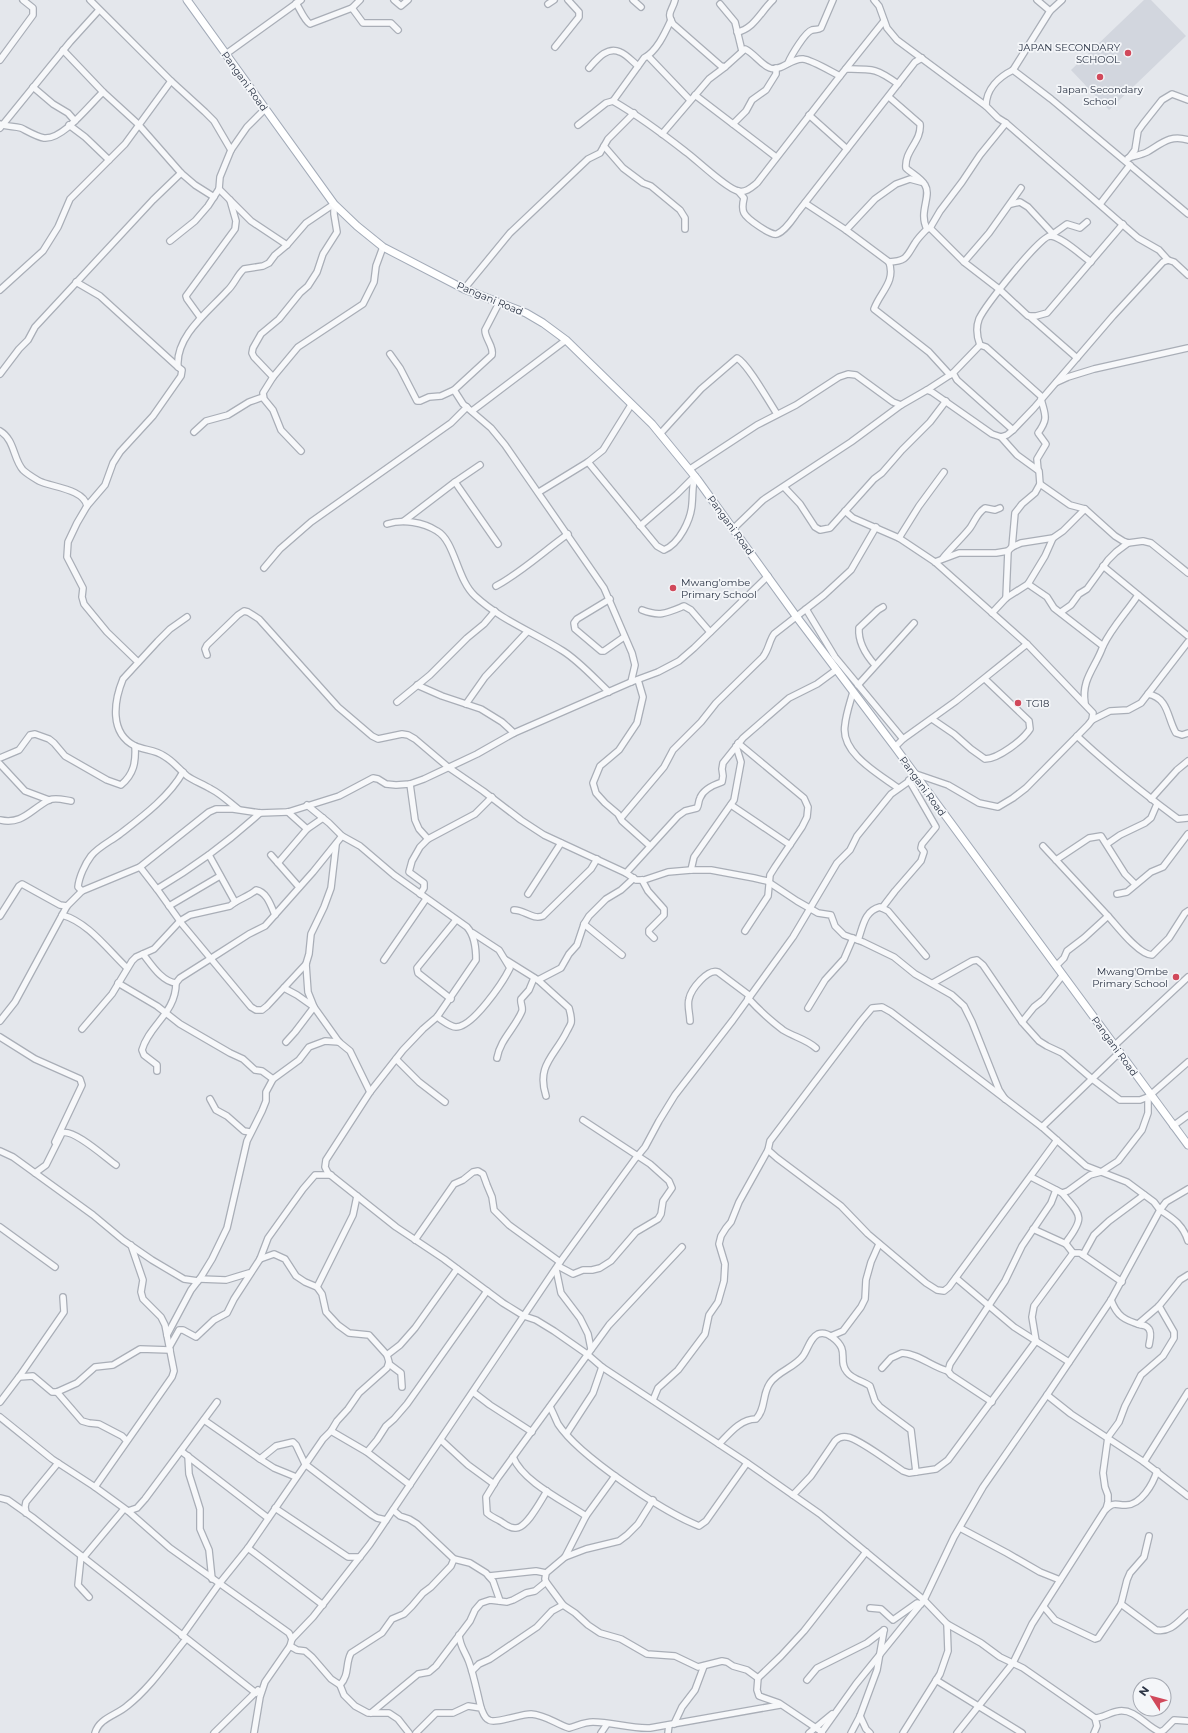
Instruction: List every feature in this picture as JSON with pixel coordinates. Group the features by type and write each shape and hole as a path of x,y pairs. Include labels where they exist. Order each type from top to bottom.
{"main road":[{"name":"Pangani Road","path":"187,0 334,204 383,247 464,289 536,318 566,340 660,434 695,476 796,616 895,747 912,777 1063,975 1115,1045 1150,1096 1188,1145"}],"street":[{"path":"0,60 34,14 32,8 23,0"},
{"path":"90,0 171,81 214,121 231,150"},
{"path":"226,54 299,1 306,21 310,24 352,8 360,0"},
{"path":"394,0 401,6 408,0"},
{"path":"548,4 554,0"},
{"path":"555,47 579,17 579,12 568,0"},
{"path":"633,0 641,7"},
{"path":"675,0 669,14 673,24 718,65 725,67"},
{"path":"737,32 745,30 752,25 773,0"},
{"path":"788,63 807,34 812,30 822,28 833,0"},
{"path":"874,0 879,6 887,28 898,40 986,106 1138,238 1158,250 1168,260 1174,262 1188,275"},
{"path":"1037,0 1050,11"},
{"path":"986,106 986,100 994,84 1003,75 1013,70 1050,11 1062,0"},
{"path":"720,4 735,22 742,51"},
{"path":"352,8 363,23 391,23 398,30"},
{"path":"1,126 63,50 99,10"},
{"path":"578,125 606,103 613,101 644,58 648,56 671,20"},
{"path":"738,191 748,190 757,183 862,47 884,21"},
{"path":"662,134 690,100 710,79 745,49 750,51 761,63 771,68 776,68 804,59 840,76"},
{"path":"63,50 103,92 138,124 181,173 195,185 214,197"},
{"path":"589,68 604,52 620,52 638,66"},
{"path":"648,56 690,100"},
{"path":"613,101 634,113 721,180 738,191 744,198 743,211 746,216 770,234 777,234 805,203 915,62 922,58"},
{"path":"733,124 746,111 752,100 766,90 776,74 776,68"},
{"path":"846,69 870,69 881,72 898,84"},
{"path":"1013,70 1128,162 1188,214"},
{"path":"0,290 43,251 58,227 70,198 125,144 138,124 171,81"},
{"path":"33,87 53,104 68,113 75,121"},
{"path":"1,126 17,127 43,138 60,133 75,121 103,92"},
{"path":"1100,204 1135,150 1137,135 1142,124 1162,100 1172,94 1188,100"},
{"path":"695,95 776,157"},
{"path":"889,97 920,124 920,136 905,162 906,168 923,182 927,192 923,218 929,228 964,262 999,290 1077,358"},
{"path":"170,241 195,221 214,197 219,188 220,177 231,150 247,128 265,109"},
{"path":"464,289 510,233 588,159 600,153 608,139 634,113"},
{"path":"809,115 847,149"},
{"path":"889,262 898,261 907,257 915,243 929,228 980,155 1006,123"},
{"path":"69,125 109,160"},
{"path":"1128,162 1166,140 1180,137 1188,140"},
{"path":"604,146 623,168 643,183 651,186 680,210 685,218 685,229"},
{"path":"0,374 28,340 35,327 76,282 121,237 153,200 181,173"},
{"path":"846,230 875,199 896,184 910,179 923,182"},
{"path":"219,188 251,221 287,245"},
{"path":"964,262 1011,204 1021,188"},
{"path":"200,317 186,296 235,229 236,221 230,200"},
{"path":"1011,204 1020,202 1028,207 1052,235 1060,239 1091,262"},
{"path":"805,203 846,230 889,262 891,277 874,309 929,352 957,380 1013,430"},
{"path":"178,367 177,358 181,347 200,317 228,291 244,269 263,266 269,263 306,223 334,204"},
{"path":"272,377 254,357 252,353 253,348 261,334 279,319 300,293 308,286 317,272 323,254 337,232 334,204"},
{"path":"980,345 977,336 979,319 999,290 1038,244 1066,224 1080,228 1087,222"},
{"path":"1028,316 1036,316 1047,313 1123,224"},
{"path":"301,451 280,430 273,410 263,397 263,393 272,377 298,347 362,304 374,282 376,266 383,247"},
{"path":"1001,437 1007,435 1013,430 1034,408 1163,262 1168,260"},
{"path":"76,282 100,296 182,370 181,376 153,416 120,452 113,463 105,485 87,506 77,522 68,542 67,557 83,588 82,597 84,604 107,632 138,662"},
{"path":"390,354 400,368 417,401 429,396 441,396 454,390 492,355 493,351 484,330 499,303"},
{"path":"264,568 280,549 311,522 566,340"},
{"path":"734,529 763,500 851,442 901,405 952,374 980,345"},
{"path":"980,345 986,347 1042,398 1046,419 1038,433 1046,444 1037,459 1040,484 1035,493 1015,513 1015,527 1010,549 1006,598"},
{"path":"1055,383 1094,368 1188,348"},
{"path":"660,434 701,389 737,358 741,360 777,414"},
{"path":"690,470 726,444 777,414 796,405 838,377 848,374 856,375 893,402 901,405"},
{"path":"454,390 459,399 491,428 505,445 568,534 610,599 624,637 632,653 635,665 631,682"},
{"path":"927,390 946,401 985,430 1001,437 1017,455 1038,471"},
{"path":"194,432 206,421 228,415 249,402 263,397"},
{"path":"784,487 800,504 814,527 820,530 830,528 874,479 882,473 930,422 946,401"},
{"path":"539,492 588,462 603,450 632,406"},
{"path":"0,430 6,435 23,470 40,481 63,488 80,497 86,502 87,506"},
{"path":"588,462 657,546 664,550 677,541 689,518 692,505 692,484 695,476"},
{"path":"404,521 480,465"},
{"path":"899,538 919,506 944,472"},
{"path":"640,526 677,494 695,476"},
{"path":"455,482 498,544"},
{"path":"1040,484 1070,505 1085,509 1115,536 1128,543"},
{"path":"941,560 970,527 973,520 981,511 985,508 995,510 1000,508"},
{"path":"935,562 959,553 996,553 1010,549 1021,543 1053,538 1063,531 1085,509"},
{"path":"845,511 853,518 899,538 935,562 1027,644 1085,703 1093,713 1092,720"},
{"path":"387,524 396,521 404,521 429,527 438,531 446,538 467,586 474,595 495,612 527,632 564,652 609,692"},
{"path":"621,818 664,767 673,750 701,722 716,703 769,650 770,640 774,634 806,609 851,570 876,527"},
{"path":"496,586 511,578 568,534"},
{"path":"992,613 1006,598 1028,584 1045,556 1053,538"},
{"path":"1061,612 1071,605 1079,594 1088,589 1103,566 1116,552 1128,543 1143,541 1151,543 1187,569"},
{"path":"1103,566 1188,636"},
{"path":"0,1021 15,1002 67,906 82,891 140,867 209,812 216,809 238,809 260,813 288,812 339,796 373,778 386,784 396,785 410,784 424,779 477,754 514,733 631,682 658,672 679,661 768,576"},
{"path":"1028,584 1047,597 1054,608 1103,646"},
{"path":"1085,703 1083,694 1085,684 1103,646 1110,632 1128,612 1138,595"},
{"path":"610,599 577,619 574,624 575,629 601,651 604,651 624,637"},
{"path":"642,610 658,615 667,614 684,606 691,610 710,632"},
{"path":"875,665 860,643 859,628 883,607"},
{"path":"806,609 836,657 903,739"},
{"path":"207,655 205,649 207,645 238,615 244,611 248,612 259,619 338,707 372,736 378,739 402,734 416,739 448,767 544,835 626,873 636,880 642,880 668,872 711,870 767,881 796,901 818,912 831,915 838,930 844,935 894,957 915,974 952,995 964,1006 972,1022 999,1090 1005,1099"},
{"path":"397,702 430,675 495,612"},
{"path":"187,617 170,629 138,662 122,682 115,717 117,726 123,737 135,746 163,754 183,772 212,790 238,809"},
{"path":"858,684 914,623"},
{"path":"466,704 486,676 527,632"},
{"path":"912,777 948,785 979,803 998,807 1014,798 1026,788 1092,720 1110,711 1132,708 1141,703 1188,642"},
{"path":"895,747 903,739 985,679 1027,644"},
{"path":"626,873 678,816 685,811 697,808 699,799 704,792 712,786 722,782 724,776 722,769 723,763 737,745 789,698 817,684 836,670"},
{"path":"932,719 954,734 985,759 997,756 1018,741 1030,729 1030,721 985,679"},
{"path":"638,680 643,697 637,723 619,750 600,766 593,783 596,793 650,846"},
{"path":"417,685 442,696 481,709 502,722 514,733"},
{"path":"853,692 844,726 850,747 857,757 864,763 898,788"},
{"path":"1148,694 1154,695 1165,704 1168,709 1168,718 1176,733 1182,735 1188,732"},
{"path":"0,758 19,750 30,735 35,734 54,743 65,756 107,780 121,785 128,779 134,769 135,746"},
{"path":"1077,736 1105,762 1157,804 1178,819 1188,818"},
{"path":"691,870 694,857 734,800 741,762 737,745"},
{"path":"737,745 804,798 808,807 807,816 802,827 770,875 768,896 745,932"},
{"path":"1151,799 1177,770 1188,761"},
{"path":"0,764 25,791 49,800"},
{"path":"82,891 78,887 78,883 84,867 91,856 147,812 172,790 183,772"},
{"path":"214,1733 256,1693 290,1646 292,1639 323,1605 360,1557 558,1266 645,1147 674,1095 793,937 837,863 850,850 857,836 891,794 912,777"},
{"path":"882,908 921,861 924,852 921,848 922,844 936,827 912,777"},
{"path":"410,784 415,820 419,829 428,839"},
{"path":"420,894 424,888 424,883 409,872 409,868 420,847 428,839 475,814 492,797"},
{"path":"0,820 8,822 30,815 49,800 57,798 71,801"},
{"path":"1107,844 1120,835 1145,823 1151,818 1157,804"},
{"path":"307,805 342,836 365,850 426,899 499,950 506,960 510,968 504,979 490,1000 463,1026 456,1028 437,1017"},
{"path":"731,805 790,844"},
{"path":"288,812 307,829"},
{"path":"157,889 189,870 260,813"},
{"path":"278,863 307,829 323,818"},
{"path":"1117,894 1127,892 1132,889 1135,884 1157,868 1163,867 1188,834"},
{"path":"157,1071 157,1065 144,1055 142,1050 149,1033 159,1023 176,994 176,983 180,978 249,934 265,926 336,845 342,836"},
{"path":"1056,860 1089,838 1101,836 1125,874 1135,884"},
{"path":"528,894 561,843"},
{"path":"336,845 331,888 311,934 309,954 306,964 308,992 314,1006 339,1042 350,1051 370,1092"},
{"path":"1043,846 1133,944 1144,953 1152,955 1169,938 1184,913 1188,911"},
{"path":"209,855 235,902"},
{"path":"271,855 298,887"},
{"path":"514,910 520,910 533,917 543,916 592,869 597,859"},
{"path":"140,867 210,959 251,1007 256,1010 262,1010 267,1006 306,964"},
{"path":"169,906 220,876"},
{"path":"497,1058 499,1048 517,1022 523,1009 521,999 536,979 561,968 569,954 577,945 584,924 595,909 606,899 621,890 634,878"},
{"path":"642,880 648,891 664,909 664,915 649,930 649,933 654,938"},
{"path":"0,916 18,886 22,884 60,905 67,906"},
{"path":"82,1029 99,1011 136,956 154,949 180,921 190,915 222,906 226,907 250,896 256,890 260,891 266,896 275,915"},
{"path":"384,960 426,899"},
{"path":"808,1008 825,980 844,959 864,919 875,908 882,908 902,927 926,956"},
{"path":"62,915 70,917 82,925 128,968"},
{"path":"1056,966 1064,958 1067,952 1108,916"},
{"path":"451,998 418,973 417,968 456,920"},
{"path":"584,924 622,955"},
{"path":"473,933 476,960 437,1017 423,1029 396,1059 370,1092 326,1160 325,1167 328,1173 396,1227 487,1291 524,1316 536,1320 589,1352 602,1367 794,1495 820,1514 866,1552 947,1624 981,1643 1000,1657 1023,1668 1095,1718 1102,1718 1116,1711 1125,1710 1132,1712 1150,1727 1160,1732 1174,1720 1188,1721"},
{"path":"143,954 156,970 172,983 176,983"},
{"path":"506,960 536,979 569,1008 571,1023 564,1039 547,1062 542,1078 542,1084 546,1096"},
{"path":"933,983 972,961 977,960 984,965 1022,1022 1039,1041 1062,1053 1120,1100 1140,1100 1150,1096 1188,1062"},
{"path":"690,1021 689,998 695,988 710,972 714,970 749,997 758,1009 783,1030 809,1042 816,1048"},
{"path":"1022,1022 1034,1007 1043,1000 1063,975"},
{"path":"1115,1045 1188,977"},
{"path":"118,983 136,992 166,1012 180,1024 243,1059 255,1070 262,1071 273,1079"},
{"path":"284,988 314,1006"},
{"path":"286,1042 314,1006"},
{"path":"653,1400 658,1388 678,1370 705,1334 709,1315 718,1302 724,1281 725,1264 719,1244 726,1228 731,1222 739,1202 768,1150 770,1141 872,1008 882,1007 891,1012 1042,1127 1086,1166 1127,1182 1160,1210 1177,1221 1185,1230 1188,1241"},
{"path":"0,1037 35,1059 80,1079 82,1085 55,1142"},
{"path":"167,1335 191,1290 212,1259 227,1228 250,1132 262,1111 266,1101 266,1092 273,1079 299,1060 309,1047 325,1041 339,1042"},
{"path":"1042,1127 1091,1078 1120,1052"},
{"path":"396,1059 420,1082 445,1102"},
{"path":"1062,1193 1068,1191 1090,1175 1101,1172 1118,1161 1142,1130 1148,1113 1150,1096"},
{"path":"210,1099 216,1110 227,1116 244,1131 250,1132"},
{"path":"1174,1126 1188,1115"},
{"path":"415,1240 454,1184 463,1180 473,1172 478,1171 483,1174 492,1197 494,1210 509,1225 558,1266 573,1274 583,1270 600,1268 611,1261 636,1232 658,1220 661,1214 663,1201 672,1188 669,1181 637,1156 583,1120"},
{"path":"34,1173 46,1165 62,1133 64,1132 70,1132 80,1138 116,1165"},
{"path":"768,1150 841,1206 901,1263 937,1290 944,1290 949,1288 1057,1140"},
{"path":"0,1151 13,1157 152,1260 184,1279 226,1280 250,1273"},
{"path":"170,1348 180,1330 183,1330 196,1337 214,1320 227,1314 231,1304 260,1259 268,1238 313,1177 315,1175 331,1175"},
{"path":"1031,1177 1062,1193 1079,1215 1079,1220 1066,1244"},
{"path":"866,1552 804,1631 782,1656 758,1678 756,1690 759,1696 780,1705 816,1728 821,1733 922,1602 983,1487 1111,1300 1160,1210 1170,1199 1188,1189"},
{"path":"948,1371 950,1364 1005,1281 1022,1246 1051,1203 1056,1190"},
{"path":"1083,1255 1094,1235 1109,1220 1144,1195"},
{"path":"317,1287 353,1215 357,1196"},
{"path":"0,1227 55,1267"},
{"path":"1033,1229 1066,1244 1073,1253"},
{"path":"831,1336 843,1331 861,1307 865,1299 866,1280 871,1262 880,1244"},
{"path":"95,1487 126,1440 172,1377 174,1371 167,1335 161,1317 143,1299 141,1292 143,1280 131,1245"},
{"path":"547,1491 524,1526 517,1528 509,1527 490,1517 486,1513 486,1497 494,1484 589,1352 621,1311 682,1247"},
{"path":"1073,1253 1080,1253 1122,1282"},
{"path":"794,1495 812,1476 835,1440 839,1438 847,1437 856,1440 909,1474 936,1469 948,1460 1036,1341 1032,1317 1034,1306 1073,1253"},
{"path":"260,1259 274,1254 286,1259 296,1276 304,1282 317,1287 322,1294 326,1312 338,1325 350,1333 369,1335 387,1355 389,1364 401,1373 402,1387"},
{"path":"558,1266 561,1293 580,1318 588,1334 589,1352"},
{"path":"387,1355 415,1328 457,1269"},
{"path":"1138,1324 1159,1306 1180,1280 1188,1275"},
{"path":"956,1278 1014,1327 1069,1362"},
{"path":"367,1452 386,1426 407,1404 487,1291"},
{"path":"0,1402 64,1312 63,1297"},
{"path":"1111,1300 1115,1311 1119,1315 1149,1329 1149,1345"},
{"path":"957,1733 1013,1663 1032,1624 1105,1510 1108,1502 1108,1495 1103,1473 1108,1437 1119,1422 1125,1406 1142,1375 1162,1356 1174,1338 1174,1332 1159,1306"},
{"path":"719,1444 733,1429 749,1419 756,1419 760,1415 763,1406 764,1393 770,1383 777,1376 797,1363 804,1356 814,1337 819,1333 823,1333 831,1336 842,1346 846,1371 852,1377 870,1386 875,1401 880,1407 912,1430 916,1472"},
{"path":"19,1377 33,1376 52,1392 57,1392 77,1383 95,1367 113,1365 140,1349 170,1348"},
{"path":"882,1368 891,1358 902,1353 922,1358 932,1365 948,1371 951,1375 992,1402"},
{"path":"95,1733 100,1723 127,1707 149,1684 184,1637 219,1584 248,1548 305,1464 323,1439 331,1431 336,1421 348,1410 359,1392 387,1368 389,1364"},
{"path":"567,1433 593,1393 602,1367"},
{"path":"57,1392 82,1420 89,1423 99,1424 122,1436 126,1440"},
{"path":"473,1392 490,1405 532,1432"},
{"path":"1144,1462 1188,1392"},
{"path":"1047,1395 1071,1414 1108,1437 1157,1471 1188,1496"},
{"path":"89,1597 78,1585 82,1557 126,1510 137,1508 217,1402"},
{"path":"550,1407 558,1424 586,1452 615,1476 699,1526 706,1521 747,1463"},
{"path":"0,1417 58,1463 95,1487 126,1510 170,1548 288,1633 292,1639"},
{"path":"204,1420 274,1468 296,1477"},
{"path":"331,1431 367,1452 410,1485"},
{"path":"440,1440 468,1465 494,1484"},
{"path":"260,1459 276,1446 291,1441 296,1444 305,1464 372,1515 386,1520"},
{"path":"181,1451 268,1518"},
{"path":"188,1456 188,1474 200,1509 200,1529 209,1550 212,1579"},
{"path":"513,1457 516,1466 525,1474 547,1491 586,1516"},
{"path":"26,1513 24,1507 26,1502 58,1463"},
{"path":"1105,1510 1112,1505 1132,1503 1140,1498 1154,1481 1157,1471"},
{"path":"565,1557 586,1516 615,1476"},
{"path":"0,1498 8,1500 26,1513 256,1693"},
{"path":"653,1500 638,1524 619,1541 586,1549 565,1557 546,1573 546,1582 564,1605 575,1613 588,1626 600,1633 621,1639 647,1654 675,1656 698,1667 727,1662 733,1666 747,1670 758,1678"},
{"path":"275,1508 348,1557 360,1557"},
{"path":"393,1510 400,1516 417,1524 454,1559 470,1563 490,1576 496,1585 500,1601"},
{"path":"960,1528 1040,1572 1060,1580"},
{"path":"1044,1606 1056,1620 1095,1639 1098,1638 1104,1632 1121,1604 1127,1580 1130,1573 1144,1557 1149,1536"},
{"path":"248,1548 323,1605"},
{"path":"340,1685 346,1679 349,1657 351,1653 378,1636 392,1619 404,1614 451,1566 454,1559"},
{"path":"490,1576 536,1570 546,1573"},
{"path":"371,1712 418,1674 429,1672 436,1666 470,1622 475,1610 481,1603 490,1600 507,1602 526,1593 535,1591 546,1582"},
{"path":"870,1608 881,1609 893,1620 917,1603 922,1602"},
{"path":"1121,1604 1156,1630 1163,1632 1169,1629 1188,1613"},
{"path":"472,1671 479,1664 490,1659 537,1627 552,1611 564,1605"},
{"path":"905,1732 936,1680 948,1651 947,1624"},
{"path":"807,1680 817,1668 867,1643 884,1630 877,1670 860,1716 851,1733"},
{"path":"459,1635 462,1649 467,1657 472,1671 484,1717 489,1721 496,1721 512,1716 532,1714 547,1718 569,1728 589,1722 641,1729 780,1705"},
{"path":"290,1646 297,1650 305,1651 331,1679 340,1685 344,1695 356,1706 368,1713 389,1713 394,1715 408,1733"},
{"path":"668,1733 671,1724 695,1690 704,1666"},
{"path":"936,1680 1022,1733"},
{"path":"254,1733 264,1682"},
{"path":"416,1733 436,1713 453,1712 468,1706 481,1708"},
{"path":"810,1733 840,1707"},
{"path":"860,1716 866,1729 870,1733"},
{"path":"1094,1733 1097,1726 1095,1718"},
{"path":"601,1733 607,1724"}],"shaded area":[{"name":"JAPAN SECONDARY SCHOOL","path":"1144,0 1151,0 1186,36 1109,110 1071,70"}],"place":[{"name":"JAPAN SECONDARY SCHOOL","path":"1128,53"},
{"name":"Japan Secondary School","path":"1100,77"},
{"name":"Mwang'ombe Primary School","path":"673,588"},
{"name":"TG18","path":"1018,703"},
{"name":"Mwang'Ombe Primary School","path":"1176,977"}]}
